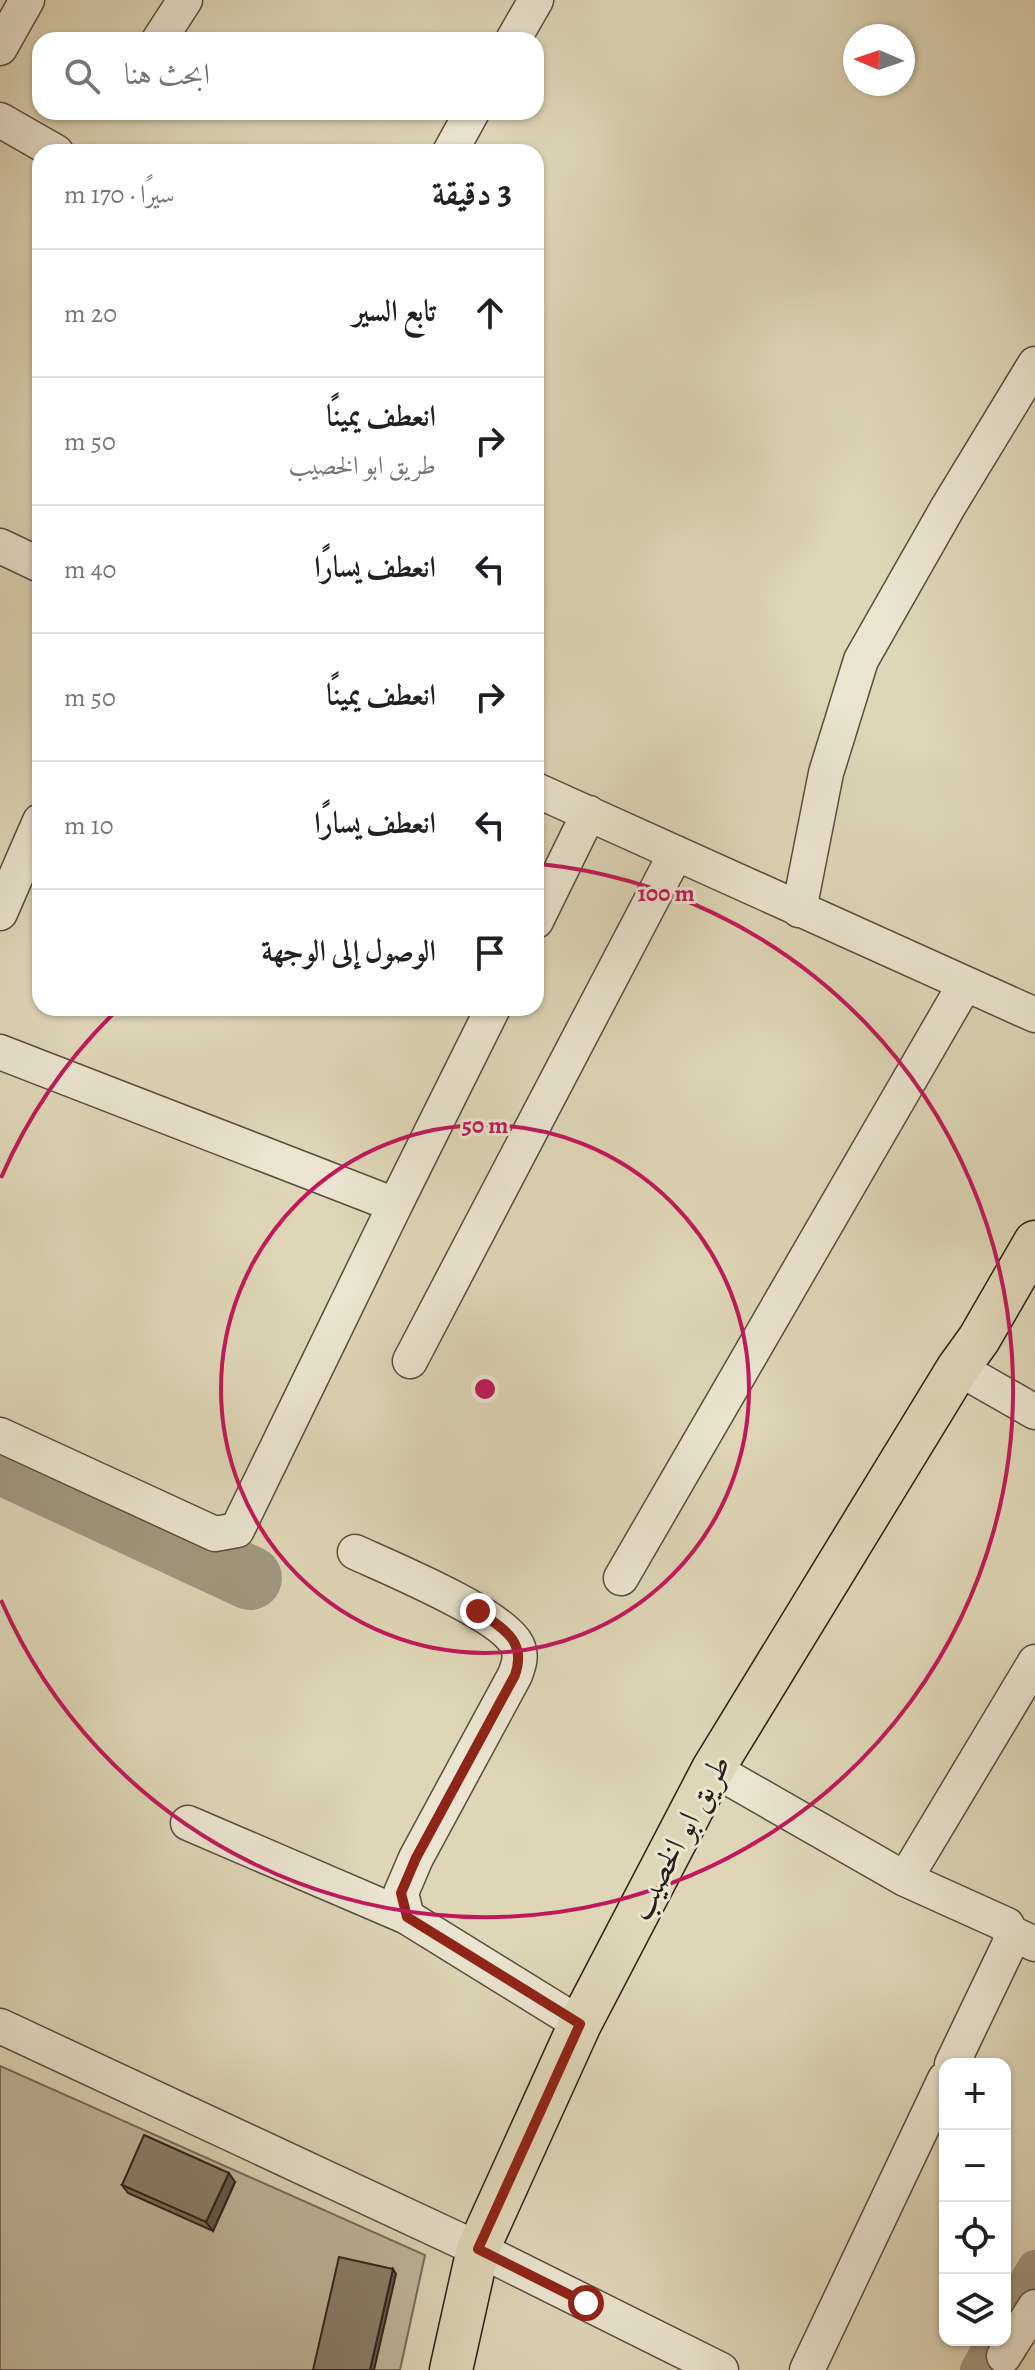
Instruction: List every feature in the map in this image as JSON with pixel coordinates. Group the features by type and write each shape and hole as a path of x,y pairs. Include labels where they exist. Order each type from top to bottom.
{"main road":[{"name":"طريق ابو الخصيب","path":"451,2370 478,2249 580,2024 713,1769 1035,1242"},
{"name":"طريق ابو الخصيب","path":"968,1353 1035,1278"}],"street":[{"path":"0,48 27,0"},
{"path":"164,32 185,0"},
{"path":"518,32 536,0"},
{"path":"0,120 42,144"},
{"path":"454,144 468,120"},
{"path":"799,910 826,773 861,660 948,507 1035,364"},
{"path":"0,546 32,561"},
{"path":"544,793 1035,1015"},
{"path":"544,905 589,813"},
{"path":"0,913 32,839"},
{"path":"410,1361 676,853"},
{"path":"621,1578 965,984"},
{"path":"0,1435 215,1534 237,1530 489,1016"},
{"path":"0,1052 395,1205"},
{"path":"968,1353 1035,1412"},
{"path":"355,1552 478,1611 516,1644 521,1659 416,1858 401,1893 407,1917"},
{"path":"905,1879 1035,1662"},
{"path":"713,1769 905,1879 1007,1925 1023,1938 1009,1945 955,2058"},
{"path":"188,1823 407,1917 580,2024"},
{"path":"0,2026 478,2249 721,2370"},
{"path":"807,2370 939,2092"},
{"path":"1004,2356 1035,2307"}],"shaded area":[{"path":"0,2066 425,2255 400,2370 0,2370"}],"building":[{"path":"144,2135 229,2173 206,2222 122,2185"},
{"path":"339,2257 393,2269 370,2370 313,2370"}],"waterway":[{"path":"0,1462 250,1578"},
{"path":"1011,2311 1035,2268"},
{"path":"978,2370 992,2346"}],"route":[{"path":"478,1611 516,1644 521,1659 416,1858 401,1893 407,1917 580,2024 478,2249 586,2303"}]}
